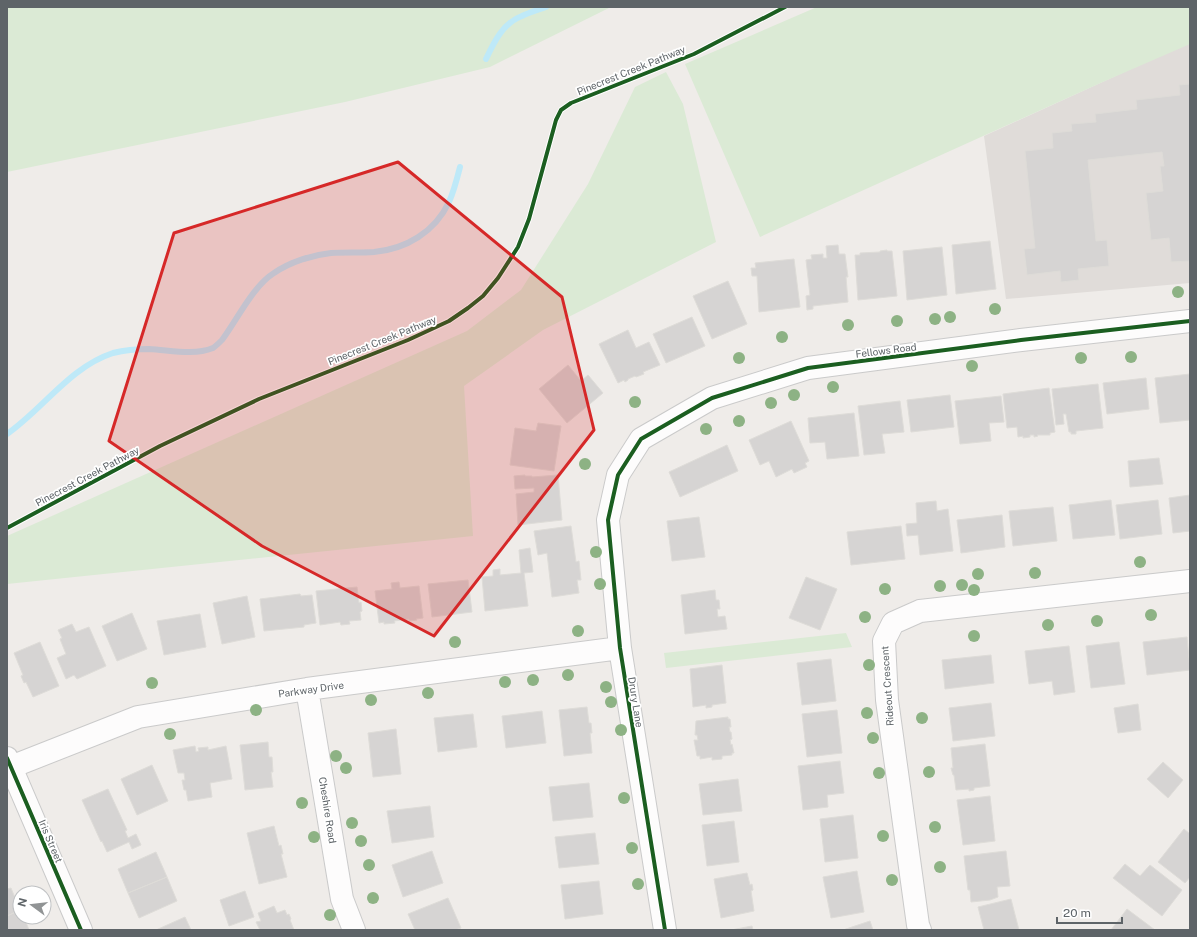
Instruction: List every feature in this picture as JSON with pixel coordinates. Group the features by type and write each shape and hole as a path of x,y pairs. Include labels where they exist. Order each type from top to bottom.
{"street":[{"name":"Fellows Road","path":"618,475 641,439 712,398 808,368 1021,340 1190,321"},
{"name":"Drury Lane","path":"618,475 608,520 620,648 665,930"},
{"name":"Rideout Crescent","path":"920,930 918,925 887,700 884,641 893,623 920,611 1190,581"},
{"name":"Parkway Drive","path":"9,762 138,717 307,689 620,648"},
{"name":"Cheshire Road","path":"307,689 342,899 354,930"},
{"name":"Iris Street","path":"9,762 81,930"}],"highlighted area":[{"path":"398,162 562,297 594,430 434,636 262,546 109,441 174,233"}],"shaded area":[{"path":"1190,42 1190,283 1006,299 984,136"}],"green space":[{"path":"7,7 611,7 490,67 345,102 7,172"},
{"path":"817,7 1190,7 1190,44 760,237 685,64"},
{"path":"666,72 683,104 716,242 543,330 464,386 473,536 7,584 7,536 467,331 521,290 588,184 635,87"},
{"path":"846,633 852,647 666,668 664,653"}],"building":[{"path":"1190,84 1190,261 1171,262 1169,238 1151,240 1146,193 1163,191 1160,166 1164,166 1162,152 1088,160 1096,241 1107,240 1109,266 1078,269 1079,280 1061,282 1060,271 1027,275 1024,249 1035,248 1025,151 1053,148 1052,133 1072,131 1071,124 1096,122 1095,114 1137,109 1136,100 1180,95 1179,85"},
{"path":"990,241 996,289 956,294 952,245"},
{"path":"838,245 839,254 845,254 848,277 846,277 848,302 813,306 813,309 807,310 806,296 810,295 806,260 812,259 811,255 823,254 823,258 827,258 826,246"},
{"path":"942,247 947,295 907,300 903,251"},
{"path":"887,250 892,251 897,296 858,300 855,255 860,255 860,253 880,252"},
{"path":"794,259 800,307 759,312 757,276 752,276 751,268 756,268 755,263"},
{"path":"728,281 747,324 712,339 693,296"},
{"path":"692,317 705,346 666,363 653,334"},
{"path":"628,330 636,348 649,342 660,365 643,372 644,374 635,376 625,382 624,380 618,383 599,344"},
{"path":"568,365 581,381 588,375 603,393 567,423 539,389"},
{"path":"1190,374 1190,420 1160,423 1155,378"},
{"path":"1146,378 1149,409 1107,414 1103,383"},
{"path":"1098,384 1103,428 1076,431 1076,434 1071,434 1071,432 1069,432 1066,414 1063,414 1064,424 1056,425 1052,389"},
{"path":"1049,388 1055,432 1050,433 1050,435 1037,435 1038,436 1034,437 1034,435 1030,435 1030,437 1023,438 1023,436 1018,437 1017,427 1007,428 1003,394"},
{"path":"950,395 954,427 911,432 907,400"},
{"path":"1001,396 1004,422 989,423 991,441 960,444 955,401"},
{"path":"900,401 904,432 882,434 885,453 864,455 858,406"},
{"path":"854,413 859,456 827,459 825,442 810,443 808,418"},
{"path":"791,421 809,461 805,463 807,467 794,473 792,469 776,477 769,461 760,465 749,440"},
{"path":"538,423 561,426 554,471 510,465 515,428 536,431"},
{"path":"727,445 738,471 680,497 669,472"},
{"path":"1159,458 1163,484 1130,487 1128,461"},
{"path":"525,475 532,477 558,475 562,520 518,525 516,494 534,492 534,488 515,489 514,476"},
{"path":"1190,495 1190,531 1173,533 1169,498"},
{"path":"1111,500 1115,535 1073,539 1069,505"},
{"path":"1158,500 1162,534 1120,539 1116,505"},
{"path":"936,501 937,511 948,509 953,551 920,555 918,535 907,536 906,524 917,523 916,503"},
{"path":"1053,507 1057,541 1013,546 1009,511"},
{"path":"1002,515 1005,547 961,553 957,520"},
{"path":"699,517 705,557 672,561 667,521"},
{"path":"571,526 576,562 579,561 581,580 577,580 579,593 552,597 547,553 538,555 534,531"},
{"path":"901,526 905,559 851,565 847,532"},
{"path":"530,548 533,572 524,573 528,606 485,611 482,577 493,576 493,570 500,569 500,575 521,573 519,550"},
{"path":"806,577 837,589 820,630 789,618"},
{"path":"468,580 472,612 432,617 428,584"},
{"path":"399,582 400,588 419,586 423,618 409,621 409,619 394,621 395,623 379,623 375,591 392,589 391,583"},
{"path":"357,587 359,603 361,602 361,620 349,621 350,624 341,625 340,622 320,625 316,591"},
{"path":"715,590 716,600 719,600 720,609 717,609 718,617 725,616 727,629 685,634 681,595"},
{"path":"300,594 301,596 312,595 316,623 304,625 304,627 264,631 260,599"},
{"path":"247,596 255,637 222,644 213,603"},
{"path":"132,613 147,649 117,661 102,626"},
{"path":"200,614 206,647 164,655 157,621"},
{"path":"72,624 76,632 89,627 106,666 77,679 74,675 66,679 57,658 66,654 60,639 62,638 58,630"},
{"path":"1187,637 1190,670 1147,675 1143,642"},
{"path":"40,642 59,686 33,697 26,682 24,683 21,676 23,675 14,653"},
{"path":"1119,642 1125,684 1091,688 1086,646"},
{"path":"1069,646 1075,692 1054,695 1052,681 1029,684 1025,651"},
{"path":"991,655 994,683 945,689 942,660"},
{"path":"831,659 836,701 802,705 797,663"},
{"path":"722,665 726,703 712,705 712,707 706,708 706,705 693,707 690,669"},
{"path":"991,703 995,736 953,741 949,708"},
{"path":"1138,704 1141,730 1118,733 1114,708"},
{"path":"587,707 589,723 591,723 592,733 590,733 592,753 564,756 559,710"},
{"path":"837,710 842,753 807,757 802,714"},
{"path":"542,711 546,743 506,748 502,716"},
{"path":"473,714 477,747 438,752 434,718"},
{"path":"728,717 728,719 730,719 731,727 729,727 732,739 730,740 734,753 732,753 732,755 722,756 722,759 712,760 712,757 700,759 700,756 697,756 694,740 698,740 697,735 695,735 696,721"},
{"path":"396,729 401,774 373,777 368,733"},
{"path":"268,742 269,757 272,757 273,772 271,772 273,787 245,790 240,745"},
{"path":"985,744 990,786 974,788 974,790 969,791 969,789 956,790 954,775 951,768 953,768 951,748"},
{"path":"195,746 196,752 199,751 198,748 208,747 208,750 226,746 232,779 210,783 212,797 188,801 182,780 185,780 184,773 178,773 173,750"},
{"path":"840,761 844,793 827,795 828,807 803,810 798,766"},
{"path":"1163,762 1183,780 1168,798 1147,779"},
{"path":"152,765 168,801 137,815 121,779"},
{"path":"738,779 742,811 703,815 699,784"},
{"path":"589,783 593,817 553,821 549,787"},
{"path":"108,789 127,830 125,831 128,838 136,834 141,845 132,849 129,842 107,852 102,841 101,842 82,800"},
{"path":"990,796 995,841 963,845 957,800"},
{"path":"430,806 434,837 392,843 387,811"},
{"path":"853,815 858,858 825,862 820,819"},
{"path":"734,821 739,862 707,866 702,825"},
{"path":"274,826 279,846 281,845 283,854 281,854 287,877 259,884 247,833"},
{"path":"1184,829 1190,834 1190,877 1185,883 1158,862"},
{"path":"595,833 599,864 559,868 555,837"},
{"path":"432,851 443,883 403,897 392,865"},
{"path":"1006,851 1010,886 997,887 998,897 990,900 971,902 964,856"},
{"path":"156,852 167,877 128,893 118,869"},
{"path":"1125,864 1140,876 1150,865 1182,890 1162,916 1113,878"},
{"path":"857,871 864,912 831,918 823,877"},
{"path":"747,873 750,885 752,884 753,890 751,891 754,911 721,918 714,879"},
{"path":"167,877 177,901 139,918 128,893"},
{"path":"599,881 603,914 565,919 561,885"},
{"path":"11,888 12,890 12,914 7,916 7,889"},
{"path":"245,891 254,917 229,926 220,900"},
{"path":"448,898 461,928 455,930 415,930 408,914"},
{"path":"1011,899 1019,930 984,930 978,907"},
{"path":"274,906 277,913 285,910 287,915 289,914 294,930 260,930 256,922 261,921 258,913"},
{"path":"1127,909 1155,930 1111,930"},
{"path":"12,914 12,925 27,925 29,930 7,930 7,916"},
{"path":"185,917 191,930 156,930"},
{"path":"870,921 873,930 843,930"},
{"path":"752,926 753,930 731,930"}],"waterway":[{"path":"486,59 496,40 509,23 515,19 546,7"},
{"path":"7,434 33,413 70,378 98,359 126,350 149,349 198,352 213,348 228,332 259,286 274,273 287,266 309,257 324,254 374,252 408,243 428,230 443,213 452,194 460,167"}],"cycle path":[{"name":"Pinecrest Creek Pathway","path":"7,528 160,446 259,399 408,340 449,321 483,296 498,278 518,247 529,219 556,120 561,110 571,103 694,54 785,7"},
{"path":"665,930 620,648 608,520 618,475 641,439 712,398 808,368 1021,340 1190,321"},
{"path":"7,758 81,930"}]}
